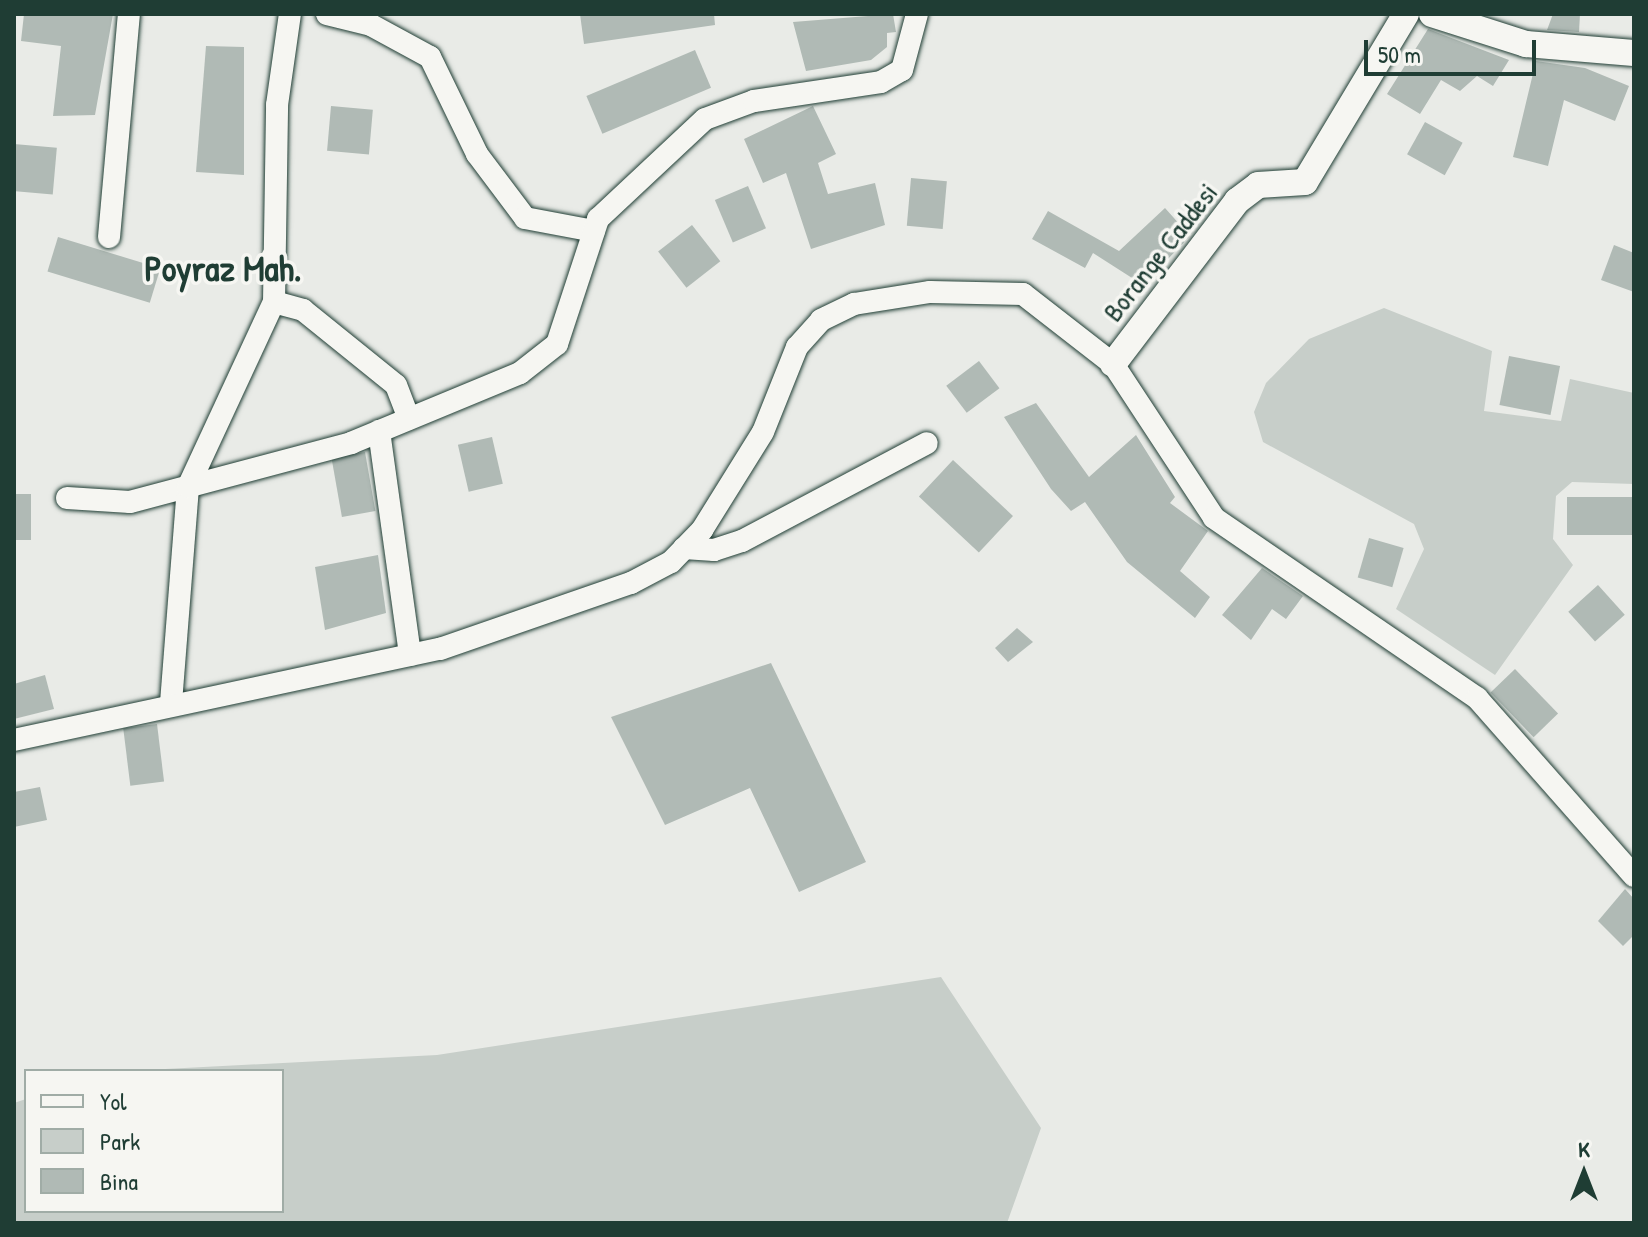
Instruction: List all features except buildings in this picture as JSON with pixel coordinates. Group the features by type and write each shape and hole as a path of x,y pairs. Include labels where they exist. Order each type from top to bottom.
{"street":[{"path":"109,237 129,14"},
{"path":"171,703 188,487 274,302 277,105 290,14"},
{"path":"327,14 371,25 430,57 477,154 525,218 594,231"},
{"path":"67,498 130,502 188,487 379,431 520,373 557,344 598,219 705,119 754,101 881,82 902,70 917,14"},
{"name":"Borange Caddesi","path":"1113,364 1237,201 1258,185 1305,182 1406,14"},
{"path":"1447,15 1526,44 1634,53"},
{"path":"14,740 171,703 410,655 631,583 684,548 763,432 797,347 821,320 854,304 930,292 1023,294 1113,364 1214,518 1477,698 1634,876"},
{"path":"274,302 303,310 396,385 409,419"},
{"path":"379,431 410,655"},
{"path":"684,548 714,550 742,541 927,443"}],"green space":[{"path":"1384,308 1492,351 1484,411 1561,421 1570,379 1634,393 1634,484 1572,482 1556,496 1553,539 1573,565 1495,675 1396,609 1424,549 1414,524 1263,442 1254,412 1266,383 1309,339"},
{"path":"941,977 1041,1128 1007,1223 14,1223 14,1103 24,1100 24,1213 284,1213 284,1069 166,1069 437,1055"}],"district":[{"name":"Poyraz Mah.","path":"223,268"}]}
